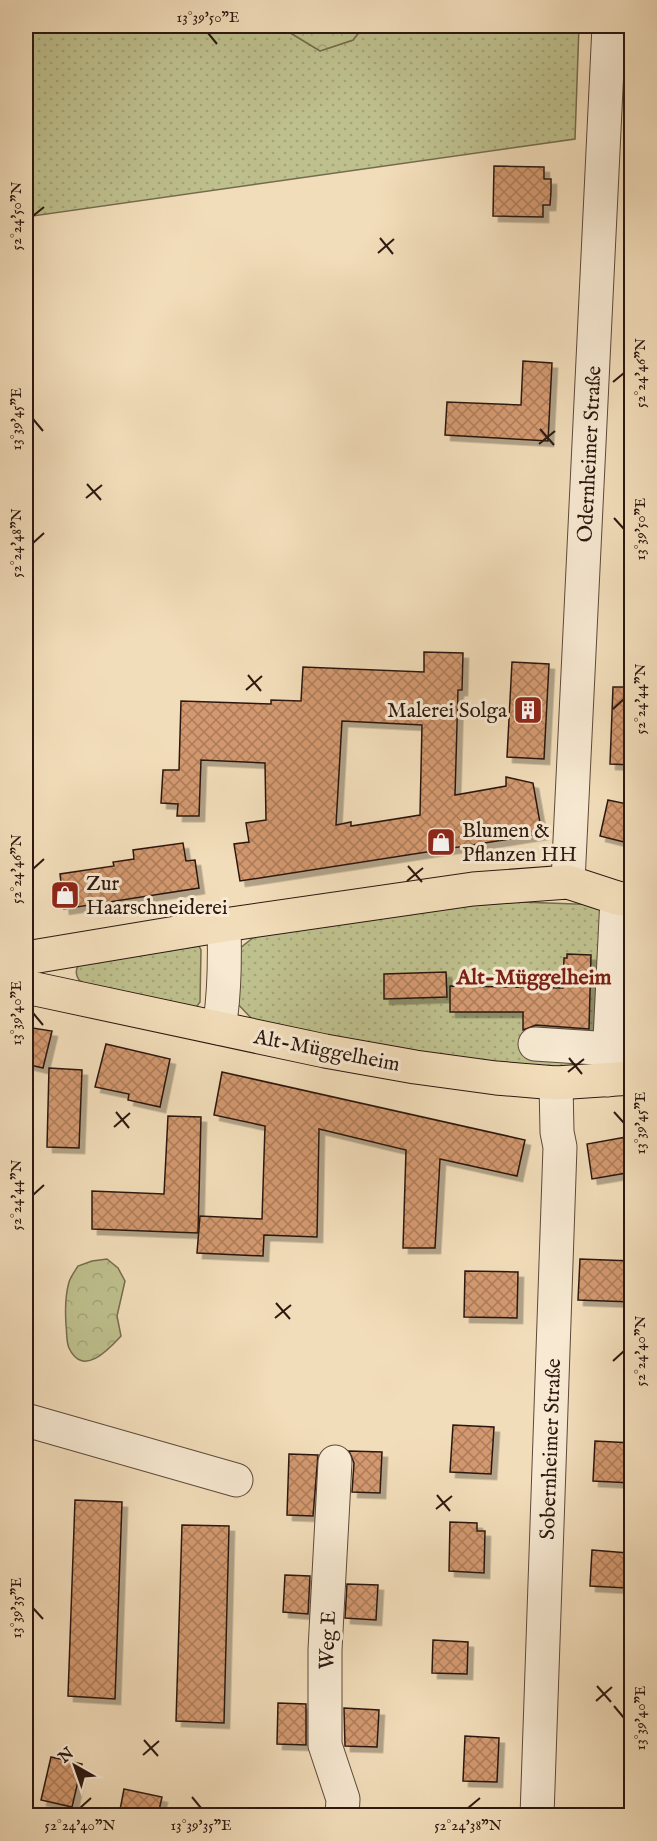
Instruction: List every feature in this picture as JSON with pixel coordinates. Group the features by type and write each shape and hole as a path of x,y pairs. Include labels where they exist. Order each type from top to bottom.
{"main road":[{"path":"26,958 225,925 464,890 568,882 625,899"},
{"name":"Alt-Müggelheim","path":"26,987 325,1051 415,1067 556,1083 617,1069"}],"street":[{"name":"Odernheimer Straße","path":"568,882 604,133 619,113 609,26"},
{"path":"535,1044 617,1069 625,899"},
{"path":"219,1028 225,981 225,925"},
{"name":"Sobernheimer Straße","path":"537,1815 560,1147 557,1132 556,1083"},
{"path":"26,1420 236,1480"},
{"name":"Weg E","path":"335,1462 325,1650 325,1745 343,1799 342,1815"}],"green space":[{"path":"26,26 279,26 320,51 353,40 364,26 579,26 575,139 26,217"},
{"path":"279,26 364,26 353,40 320,51"},
{"path":"520,902 631,906 631,1069 456,1064 252,1019 235,1001 239,949 259,933 390,911"},
{"path":"199,946 201,950 200,1002 195,1009 83,984 77,975 79,964"},
{"path":"107,1259 118,1268 125,1281 117,1316 121,1336 96,1358 81,1361 75,1357 67,1342 65,1308 69,1282 78,1266"}],"building":[{"path":"494,166 544,167 544,179 551,179 551,192 550,205 543,205 543,217 493,216"},
{"path":"523,361 552,363 548,441 445,435 447,402 521,405"},
{"path":"424,652 463,653 462,690 458,690 455,795 506,786 506,777 533,783 542,834 240,881 234,844 249,842 246,823 266,820 265,763 201,760 199,816 177,816 178,804 161,803 163,770 179,770 181,701 271,704 271,700 301,701 303,667 424,672","holes":["342,721 422,725 420,815 351,826 351,822 336,825"]},
{"name":"Malerei Solga","path":"512,662 549,664 544,759 507,757"},
{"path":"613,687 632,687 632,765 610,764"},
{"path":"608,800 632,805 632,844 600,836"},
{"path":"183,843 186,861 195,860 199,888 64,909 60,874 114,866 113,862 134,859 133,850"},
{"path":"567,954 591,955 589,1029 536,1025 523,1030 523,1012 450,1012 450,986 563,988 564,958 567,958"},
{"path":"446,972 447,997 384,999 384,974"},
{"path":"26,1027 52,1031 43,1068 26,1064"},
{"path":"106,1044 170,1059 160,1107 128,1100 129,1094 95,1087"},
{"path":"49,1068 82,1070 79,1148 47,1147"},
{"path":"222,1072 525,1140 517,1176 440,1159 435,1248 403,1248 406,1150 319,1129 317,1237 264,1235 263,1256 197,1253 200,1216 262,1219 265,1126 214,1115"},
{"path":"168,1116 201,1117 198,1233 92,1229 92,1191 164,1194"},
{"path":"632,1136 632,1172 592,1179 587,1144"},
{"path":"580,1259 632,1261 632,1302 578,1300"},
{"path":"465,1271 518,1272 517,1318 464,1317"},
{"path":"453,1425 494,1427 491,1474 450,1472"},
{"path":"595,1441 632,1443 632,1483 593,1481"},
{"path":"349,1451 382,1452 380,1493 352,1492 354,1463"},
{"path":"289,1454 318,1455 313,1516 287,1515"},
{"path":"75,1500 122,1502 115,1699 68,1696"},
{"path":"450,1522 477,1523 477,1531 485,1531 484,1573 449,1571"},
{"path":"182,1525 229,1526 224,1723 176,1721"},
{"path":"592,1550 628,1553 626,1588 590,1586"},
{"path":"285,1575 310,1576 308,1614 283,1612"},
{"path":"347,1584 378,1585 376,1620 345,1618"},
{"path":"433,1640 468,1642 467,1674 432,1673"},
{"path":"278,1703 306,1704 306,1745 277,1744"},
{"path":"344,1708 379,1710 377,1747 345,1746"},
{"path":"465,1736 499,1738 497,1782 463,1781"},
{"path":"51,1757 82,1764 72,1807 41,1800"},
{"path":"124,1789 162,1797 158,1815 119,1815"}],"place":[{"name":"Malerei Solga","path":"528,710"},
{"name":"Blumen & Pflanzen HH","path":"441,842"},
{"name":"Zur Haarschneiderei","path":"65,895"}],"district":[{"name":"Alt-Müggelheim","path":"534,976"}]}
